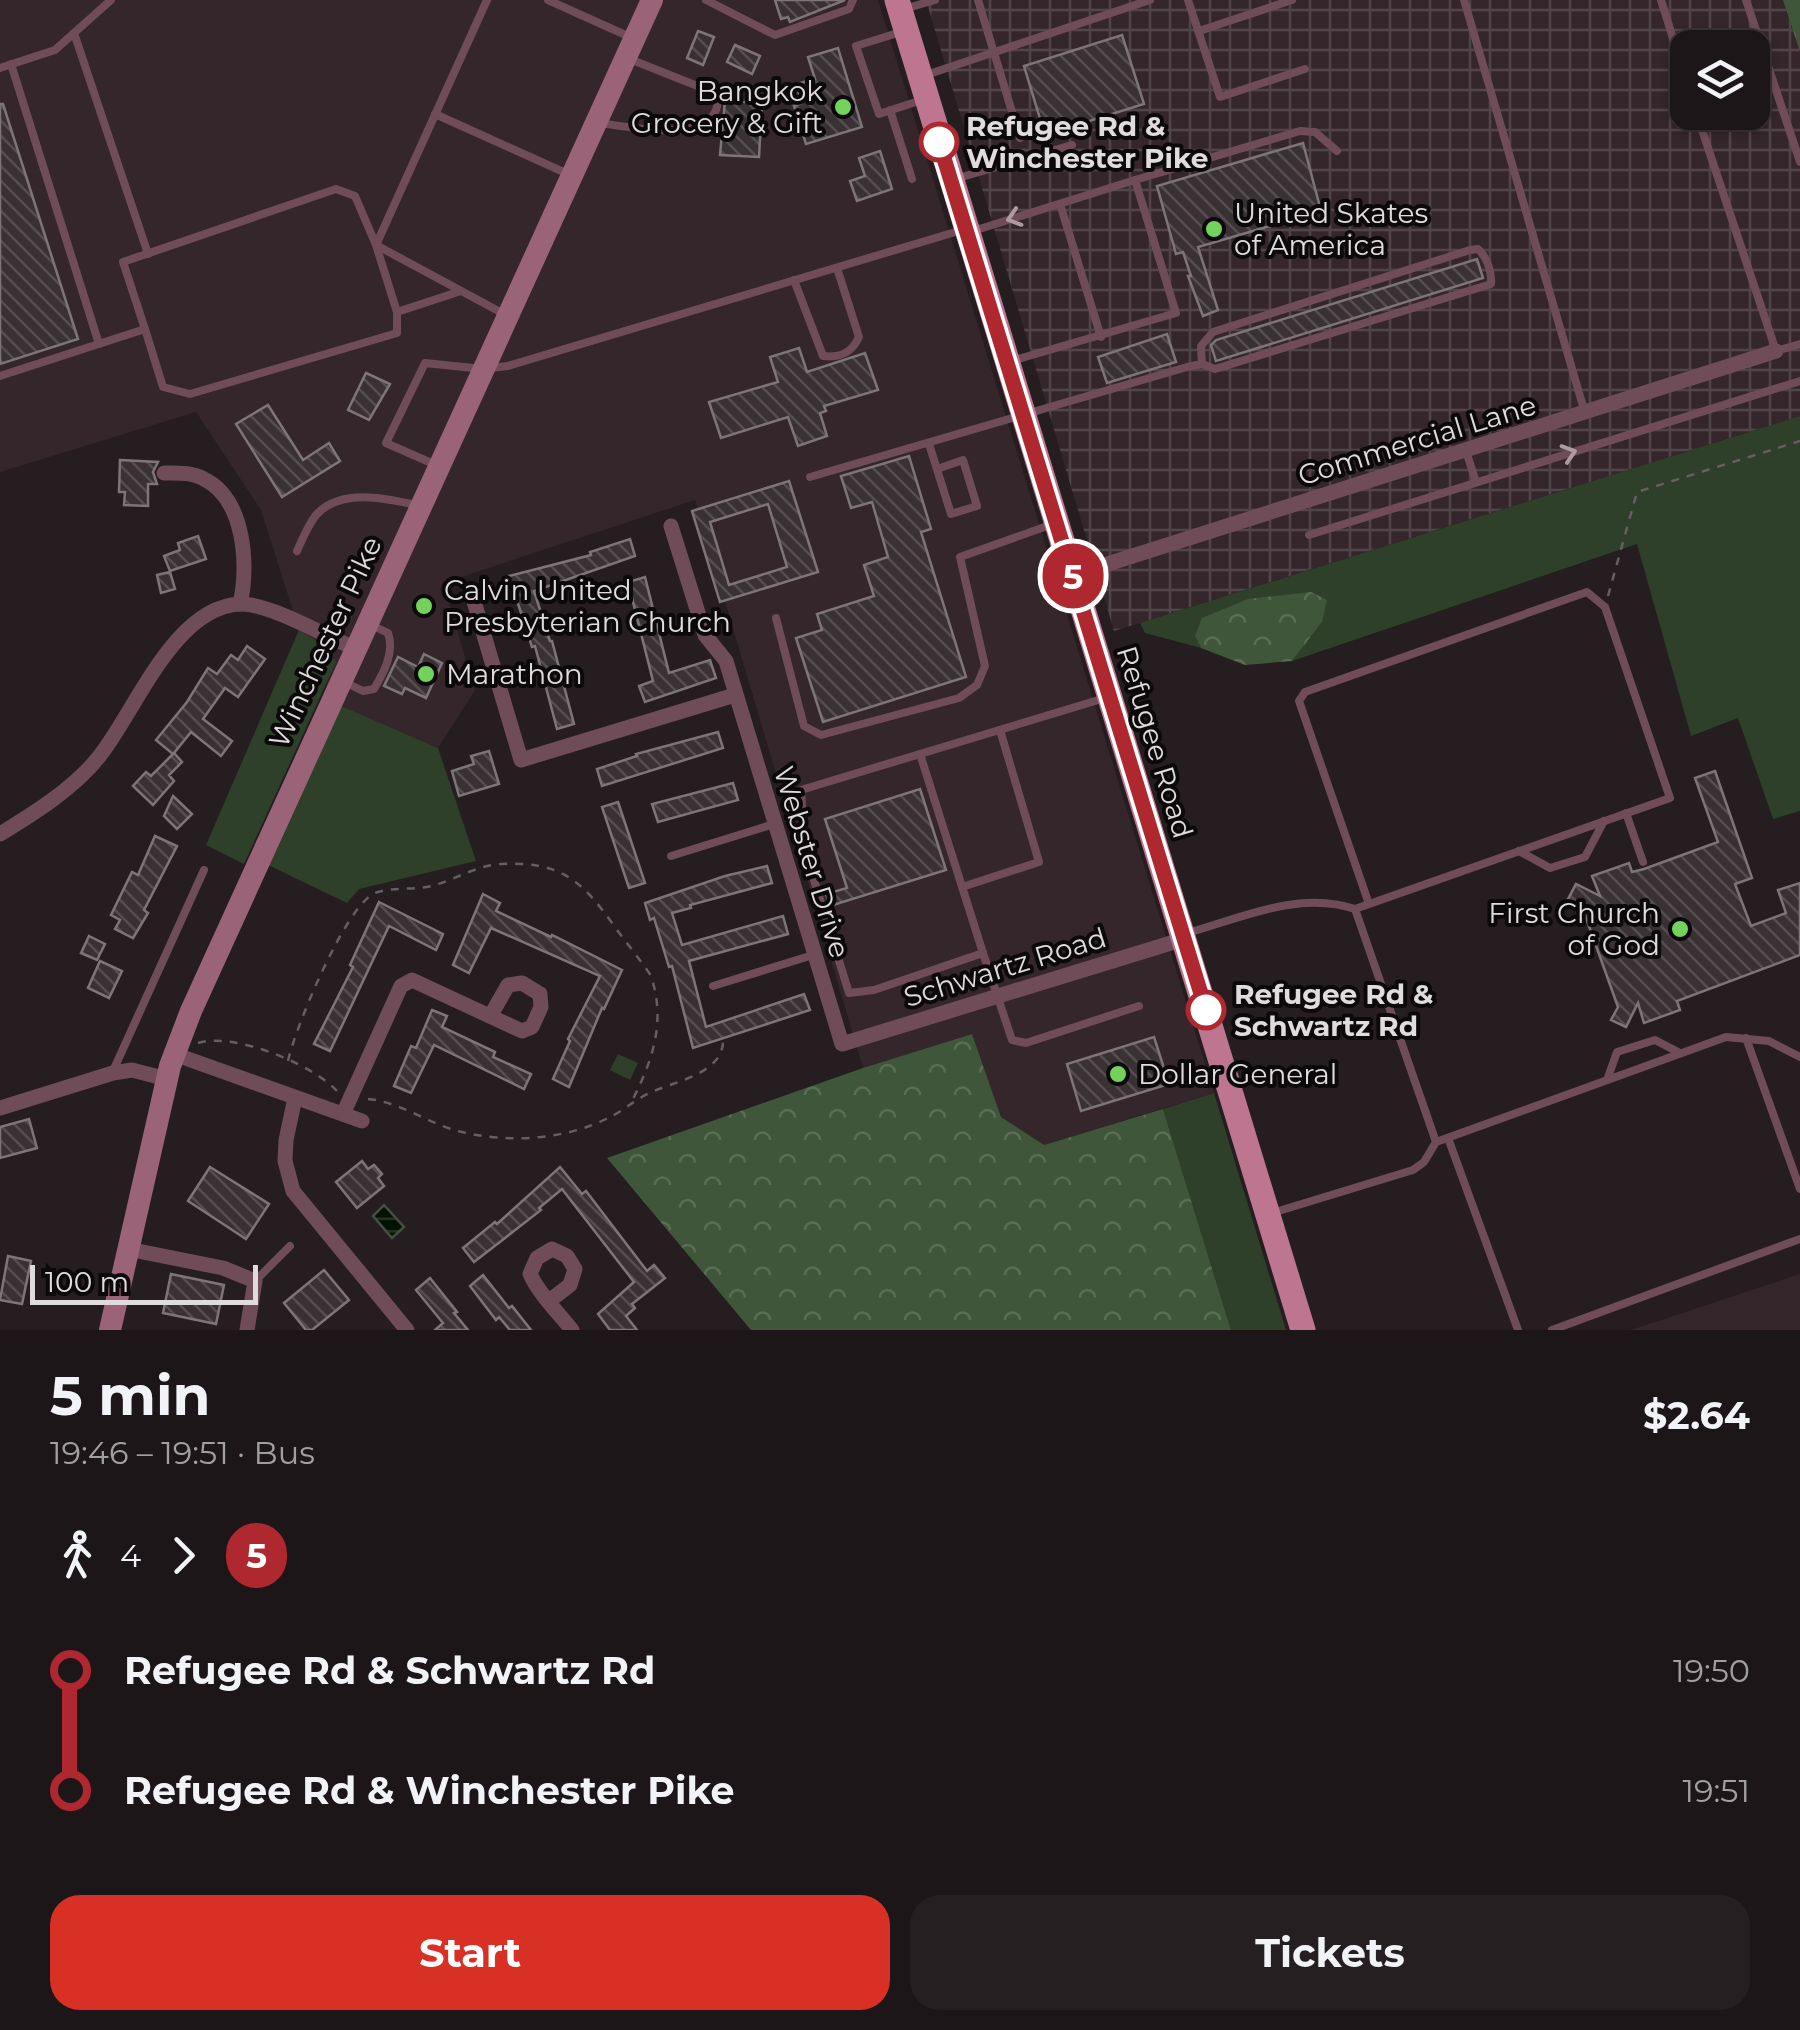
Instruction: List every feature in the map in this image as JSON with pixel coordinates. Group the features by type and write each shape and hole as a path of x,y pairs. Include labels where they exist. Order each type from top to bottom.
{"main road":[{"name":"Winchester Pike","path":"110,1330 174,1054 354,648 652,0"},
{"name":"Refugee Road","path":"901,13 1303,1330"}],"street":[{"name":"Commercial Lane","path":"1073,575 1776,351"},
{"path":"164,473 203,478 233,513 246,564 240,604"},
{"name":"Webster Drive","path":"671,526 705,636 726,661 842,1044"},
{"path":"473,598 521,760 735,694"},
{"path":"0,834 30,816 96,761 186,631 200,618 240,604 271,610 354,648"},
{"name":"Schwartz Road","path":"842,1044 1183,936"},
{"path":"346,1106 406,982 412,980 491,1015"},
{"path":"174,1054 295,1098 346,1106 362,1121"},
{"path":"0,1108 113,1073 132,1070 166,1080"},
{"path":"295,1098 285,1161 293,1191 407,1330"},
{"path":"128,1249 224,1268 255,1281 246,1330"},
{"path":"549,1301 572,1330"}],"lane":[{"path":"0,68 55,50 111,0"},
{"path":"376,245 488,0"},
{"path":"548,0 710,91 716,95 718,104 705,125 659,132 596,123"},
{"path":"706,0 775,35 849,9 854,0"},
{"path":"935,0 901,13 856,46 879,114 994,54 1150,0"},
{"path":"978,0 1020,138"},
{"path":"1188,0 1220,96 1305,69"},
{"path":"1199,31 1292,0"},
{"path":"1464,0 1585,413"},
{"path":"1660,0 1670,31"},
{"path":"1746,0 1800,162"},
{"path":"74,33 148,254"},
{"path":"11,64 98,344"},
{"path":"890,110 912,179"},
{"path":"435,114 572,176"},
{"path":"1702,130 1776,351 1800,344"},
{"path":"439,466 386,443 425,362 484,370 514,364 1300,131 1315,132 1337,151"},
{"path":"951,180 1072,145"},
{"path":"1007,362 1176,313 1135,180"},
{"path":"336,190 354,196 376,245 397,312 396,334 190,394 163,387 123,262 336,190"},
{"path":"1060,204 1101,337"},
{"path":"376,245 508,316"},
{"path":"810,476 1202,364 1215,369 1491,284 1490,270 1478,249 1470,250 1213,332 1201,346 1202,364"},
{"path":"794,280 816,344 823,356 834,357 851,349 859,337 837,268"},
{"path":"397,312 461,291"},
{"path":"0,376 144,329"},
{"path":"1309,535 1800,381"},
{"path":"929,444 951,514 977,506 963,460 937,469"},
{"path":"1466,451 1476,482"},
{"path":"296,551 316,515 339,501 368,497 420,506"},
{"path":"776,618 804,726 820,735 958,698 977,685 986,666 960,558 1057,523"},
{"path":"1183,936 1306,900 1331,901 1355,909 1670,798 1605,607 1587,592 1305,692 1299,700 1369,904"},
{"path":"341,680 363,691 374,688 384,673 392,643 388,633 367,623"},
{"path":"983,952 874,990 849,993 805,851 801,790 1110,696"},
{"path":"962,887 1039,862 1000,730"},
{"path":"920,754 1012,1040 1026,1043 1139,1006"},
{"path":"1626,813 1643,862"},
{"path":"1519,851 1550,868 1586,857 1604,821"},
{"path":"671,856 774,824"},
{"path":"113,1073 204,870"},
{"path":"1355,909 1436,1142"},
{"path":"714,986 814,955"},
{"path":"1268,1214 1414,1170 1436,1142 1726,1037 1768,1041 1800,1057"},
{"path":"1746,1037 1800,1189"},
{"path":"1607,1080 1618,1052 1655,1040 1680,1053"},
{"path":"1448,1138 1518,1330"},
{"path":"1788,1156 1800,1152"},
{"path":"1552,1330 1800,1239"},
{"path":"255,1281 290,1246"}],"path":[{"path":"1605,607 1637,492 1800,441"},
{"path":"288,1060 334,949 352,914 365,899 380,892 430,887 488,866 523,866 548,870 584,886 651,976 658,1028 648,1070 633,1099"},
{"path":"174,1054 217,1039 288,1060 320,1076 340,1094 346,1106 374,1100 462,1132 519,1138 583,1128 613,1116 633,1099 713,1064 724,1048 723,1042"}],"shaded area":[{"path":"0,0 878,0 1214,1093 1044,1145 1001,1118 972,1034 863,1068 695,500 443,583 475,690 438,748 322,698 335,661 326,646 299,630 261,510 196,412 0,472"},
{"path":"926,0 1783,0 1800,52 1800,416 1114,631"},
{"path":"1800,416 1800,811 1773,819 1738,718 1691,736 1637,544 1292,661 1322,622 1195,636 1201,648 1145,633 1140,623"},
{"path":"299,630 326,646 336,662 244,864 206,845"},
{"path":"339,705 438,748 476,861 359,889 347,903 268,865"},
{"path":"618,1054 638,1063 630,1080 610,1070"},
{"path":"1214,1093 1286,1330 1231,1330 1163,1109"},
{"path":"384,1205 404,1227 392,1238 373,1216"},
{"path":"1800,1274 1800,1330 1631,1330"}],"green space":[{"path":"1783,0 1800,0 1800,52"},
{"path":"1311,592 1327,600 1322,622 1292,661 1245,665 1201,648 1195,636 1202,618 1248,599"},
{"path":"972,1034 1001,1117 1044,1145 1163,1109 1231,1330 751,1330 607,1158"}],"building":[{"path":"775,0 845,0 790,22 788,17 781,19"},
{"path":"698,31 714,37 703,65 687,58"},
{"path":"1122,35 1144,104 1045,135 1024,66"},
{"path":"735,45 760,56 752,74 727,62"},
{"path":"838,48 862,127 806,144 794,106 802,103 796,84 815,79 808,57"},
{"path":"725,101 762,103 759,157 720,155"},
{"path":"0,104 78,339 0,364"},
{"name":"United Skates of America","path":"1303,143 1321,211 1198,247 1218,310 1203,316 1183,252 1176,254 1157,186"},
{"path":"880,151 892,189 857,201 850,181 865,176 859,158"},
{"path":"1477,259 1483,278 1216,361 1211,345 1216,340"},
{"path":"1167,334 1176,362 1107,383 1098,357"},
{"path":"799,348 807,372 865,353 878,390 824,406 826,411 820,413 827,436 798,446 788,417 721,438 709,402 778,382 770,357"},
{"path":"366,373 390,384 369,420 348,410"},
{"path":"268,405 303,460 329,443 340,461 282,497 236,424"},
{"path":"909,456 931,529 921,532 966,677 823,722 796,638 822,630 817,614 874,596 864,565 888,557 872,502 851,508 841,476"},
{"path":"120,460 158,462 153,472 157,484 148,484 148,506 124,505 125,492 119,492"},
{"path":"789,481 818,572 720,602 692,511","holes":["768,504 787,567 729,585 710,522"]},
{"path":"198,536 206,559 170,571 164,556 180,550 178,543"},
{"path":"630,539 635,556 534,591 574,724 557,729 535,646 532,647 509,576 591,555 590,552"},
{"path":"170,572 175,589 161,593 157,575"},
{"path":"645,577 669,673 710,660 716,678 645,702 639,686 653,681 628,582"},
{"path":"247,646 265,659 238,697 225,688 203,719 232,741 221,756 191,732 174,753 182,762 169,775 174,781 153,805 133,786 146,772 151,776 173,754 156,740 208,668 217,674 231,655 238,660"},
{"path":"424,654 442,663 426,698 405,688 402,694 384,686 398,657 418,667"},
{"path":"718,732 723,748 602,786 597,769"},
{"path":"489,751 499,784 459,796 452,771 474,764 471,756"},
{"name":"First Church of God","path":"1715,771 1752,878 1735,884 1751,926 1786,913 1778,890 1800,883 1800,955 1677,1001 1680,1010 1644,1023 1638,1003 1626,1027 1611,1020 1618,1007 1581,904 1568,899 1576,884 1600,896 1592,876 1629,863 1632,872 1644,869 1718,842 1695,778"},
{"path":"733,783 738,800 658,822 652,804"},
{"path":"920,789 946,870 830,906 826,894 847,888 825,819"},
{"path":"173,796 192,814 177,829 164,816"},
{"path":"618,802 645,883 629,888 602,807"},
{"path":"155,836 177,846 133,938 115,929 120,920 111,915 132,872 138,875"},
{"path":"767,866 772,883 672,913 682,945 783,916 788,934 689,961 706,1027 804,994 810,1010 693,1048 672,966 669,967 654,918 650,920 645,903"},
{"path":"483,894 500,903 496,911 622,970 569,1087 553,1079 600,976 491,928 469,973 453,965"},
{"path":"379,902 443,934 436,950 389,926 330,1051 314,1044 353,967 350,965"},
{"path":"89,936 105,944 97,960 81,953"},
{"path":"100,961 122,971 109,998 88,988"},
{"path":"432,1010 447,1016 442,1027 531,1074 524,1089 434,1045 411,1093 394,1086"},
{"name":"Dollar General","path":"1154,1037 1169,1084 1081,1111 1067,1064"},
{"path":"29,1119 37,1148 0,1158 0,1127"},
{"path":"362,1161 368,1169 374,1165 382,1174 378,1178 384,1186 357,1208 336,1182"},
{"path":"210,1167 269,1204 246,1239 188,1201"},
{"path":"560,1167 582,1194 586,1191 647,1271 654,1265 665,1278 632,1304 635,1308 626,1316 637,1330 610,1330 598,1314 634,1282 562,1189 474,1262 463,1248 497,1224"},
{"path":"8,1256 31,1261 22,1304 0,1300"},
{"path":"324,1270 349,1300 312,1330 306,1330 284,1303"},
{"path":"171,1274 224,1285 216,1324 163,1313"},
{"path":"483,1275 531,1330 510,1330 499,1317 496,1320 470,1286"},
{"path":"430,1278 468,1330 435,1330 443,1323 416,1290"}],"bus line":[{"name":"5","path":"939,142 1206,1010"}],"place":[{"name":"Bangkok Grocery & Gift","path":"843,107"},
{"name":"Refugee Rd & Winchester Pike","path":"939,142"},
{"name":"United Skates of America","path":"1214,229"},
{"name":"Calvin United Presbyterian Church","path":"424,606"},
{"name":"Marathon","path":"426,674"},
{"name":"First Church of God","path":"1680,929"},
{"name":"Refugee Rd & Schwartz Rd","path":"1206,1010"},
{"name":"Dollar General","path":"1118,1074"}]}
